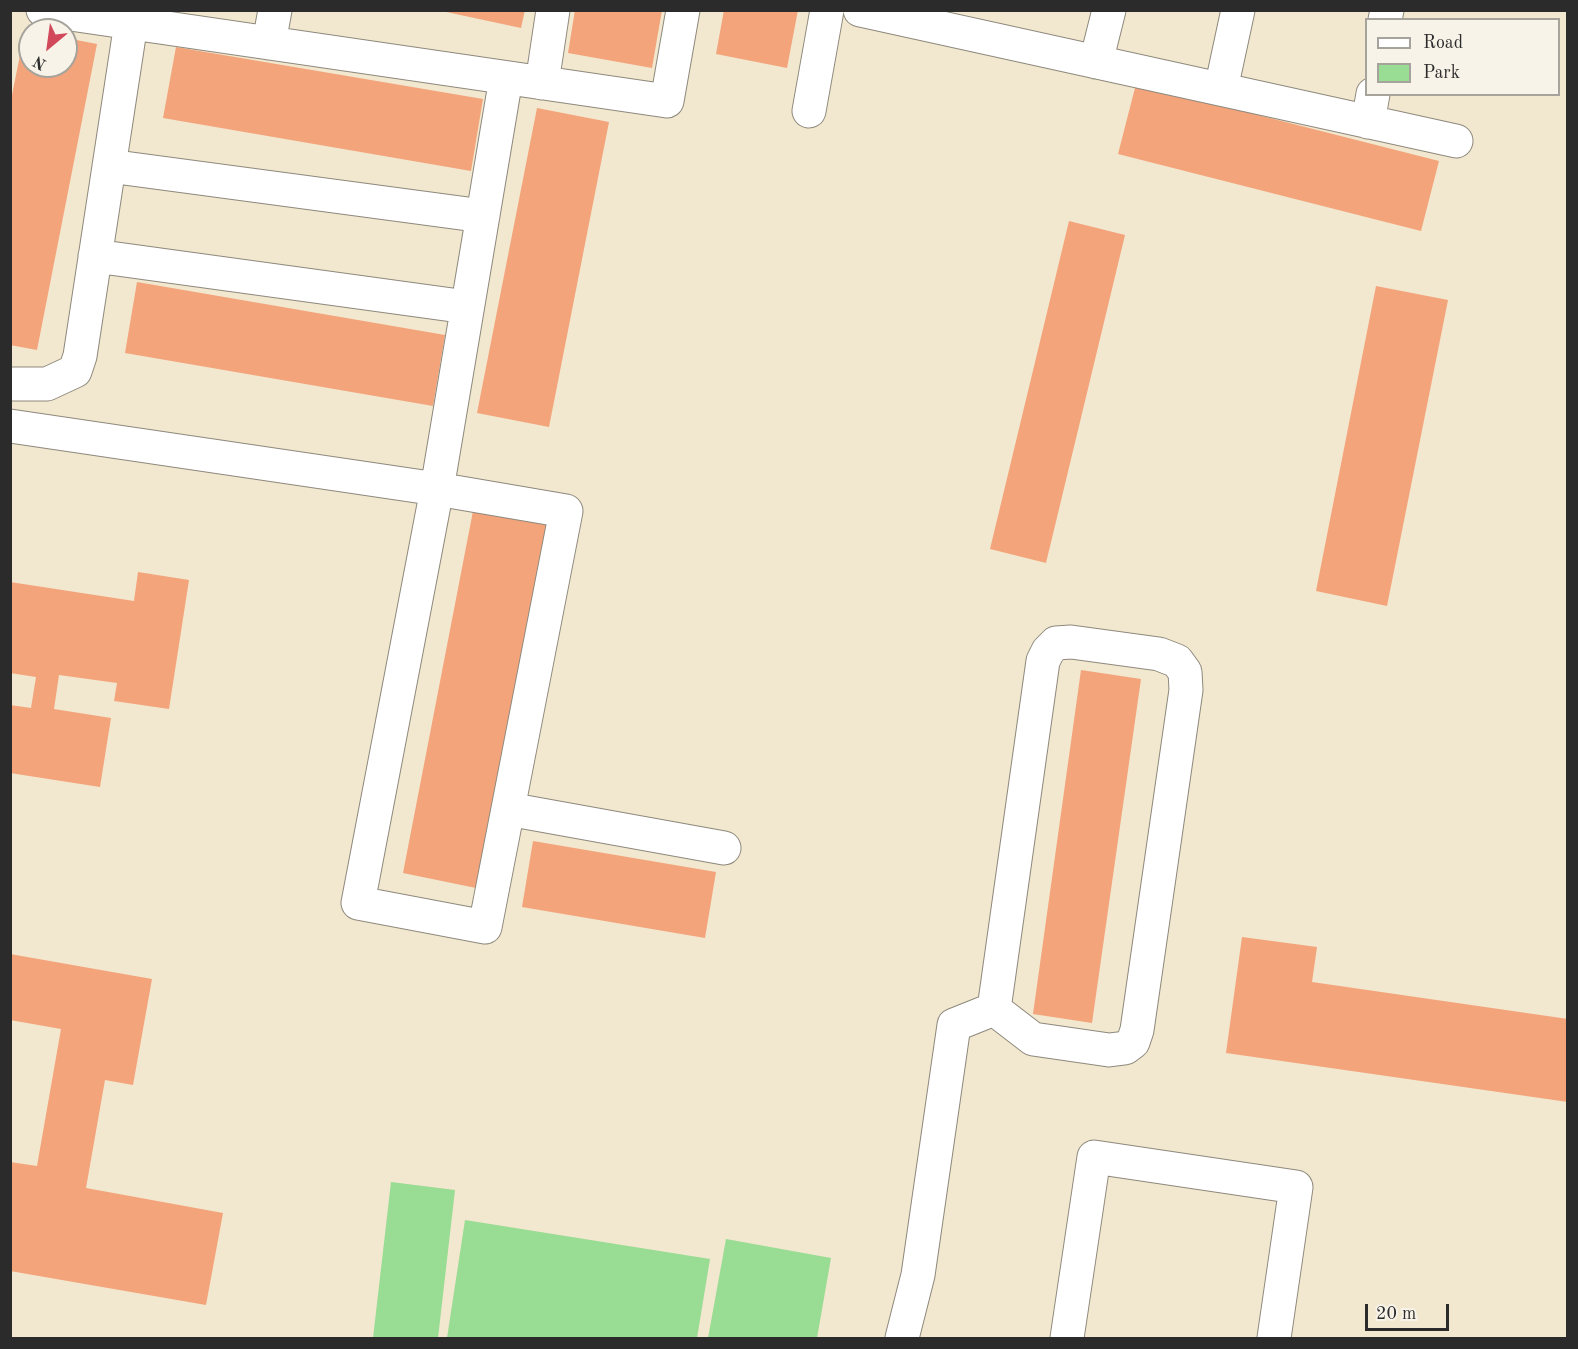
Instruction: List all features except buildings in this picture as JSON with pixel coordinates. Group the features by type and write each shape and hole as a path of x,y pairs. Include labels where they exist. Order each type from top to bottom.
{"lane":[{"path":"43,10 667,101 682,10"},
{"path":"269,43 275,10"},
{"path":"542,83 553,10"},
{"path":"809,111 827,10"},
{"path":"860,10 1221,89 1370,108 1456,141"},
{"path":"1096,62 1108,10"},
{"path":"1221,89 1238,10"},
{"path":"10,384 47,384 75,372 131,23"},
{"path":"10,426 437,489 566,511 485,927 358,903 437,489 506,78"},
{"path":"108,166 483,216"},
{"path":"95,256 467,307"},
{"path":"1071,642 1159,654 1177,661 1185,672 1186,690 1137,1030 1133,1042 1125,1048 1109,1050 1033,1039 994,1009 1043,661 1048,651 1056,643 1071,642"},
{"path":"508,809 724,848"},
{"path":"902,1338 918,1275 954,1025 994,1009"},
{"path":"1067,1338 1094,1157 1296,1187 1274,1338"}],"green space":[{"path":"391,1182 455,1190 438,1338 373,1338"},
{"path":"465,1220 710,1259 697,1338 447,1338"},
{"path":"726,1239 831,1258 817,1338 708,1338"}]}
